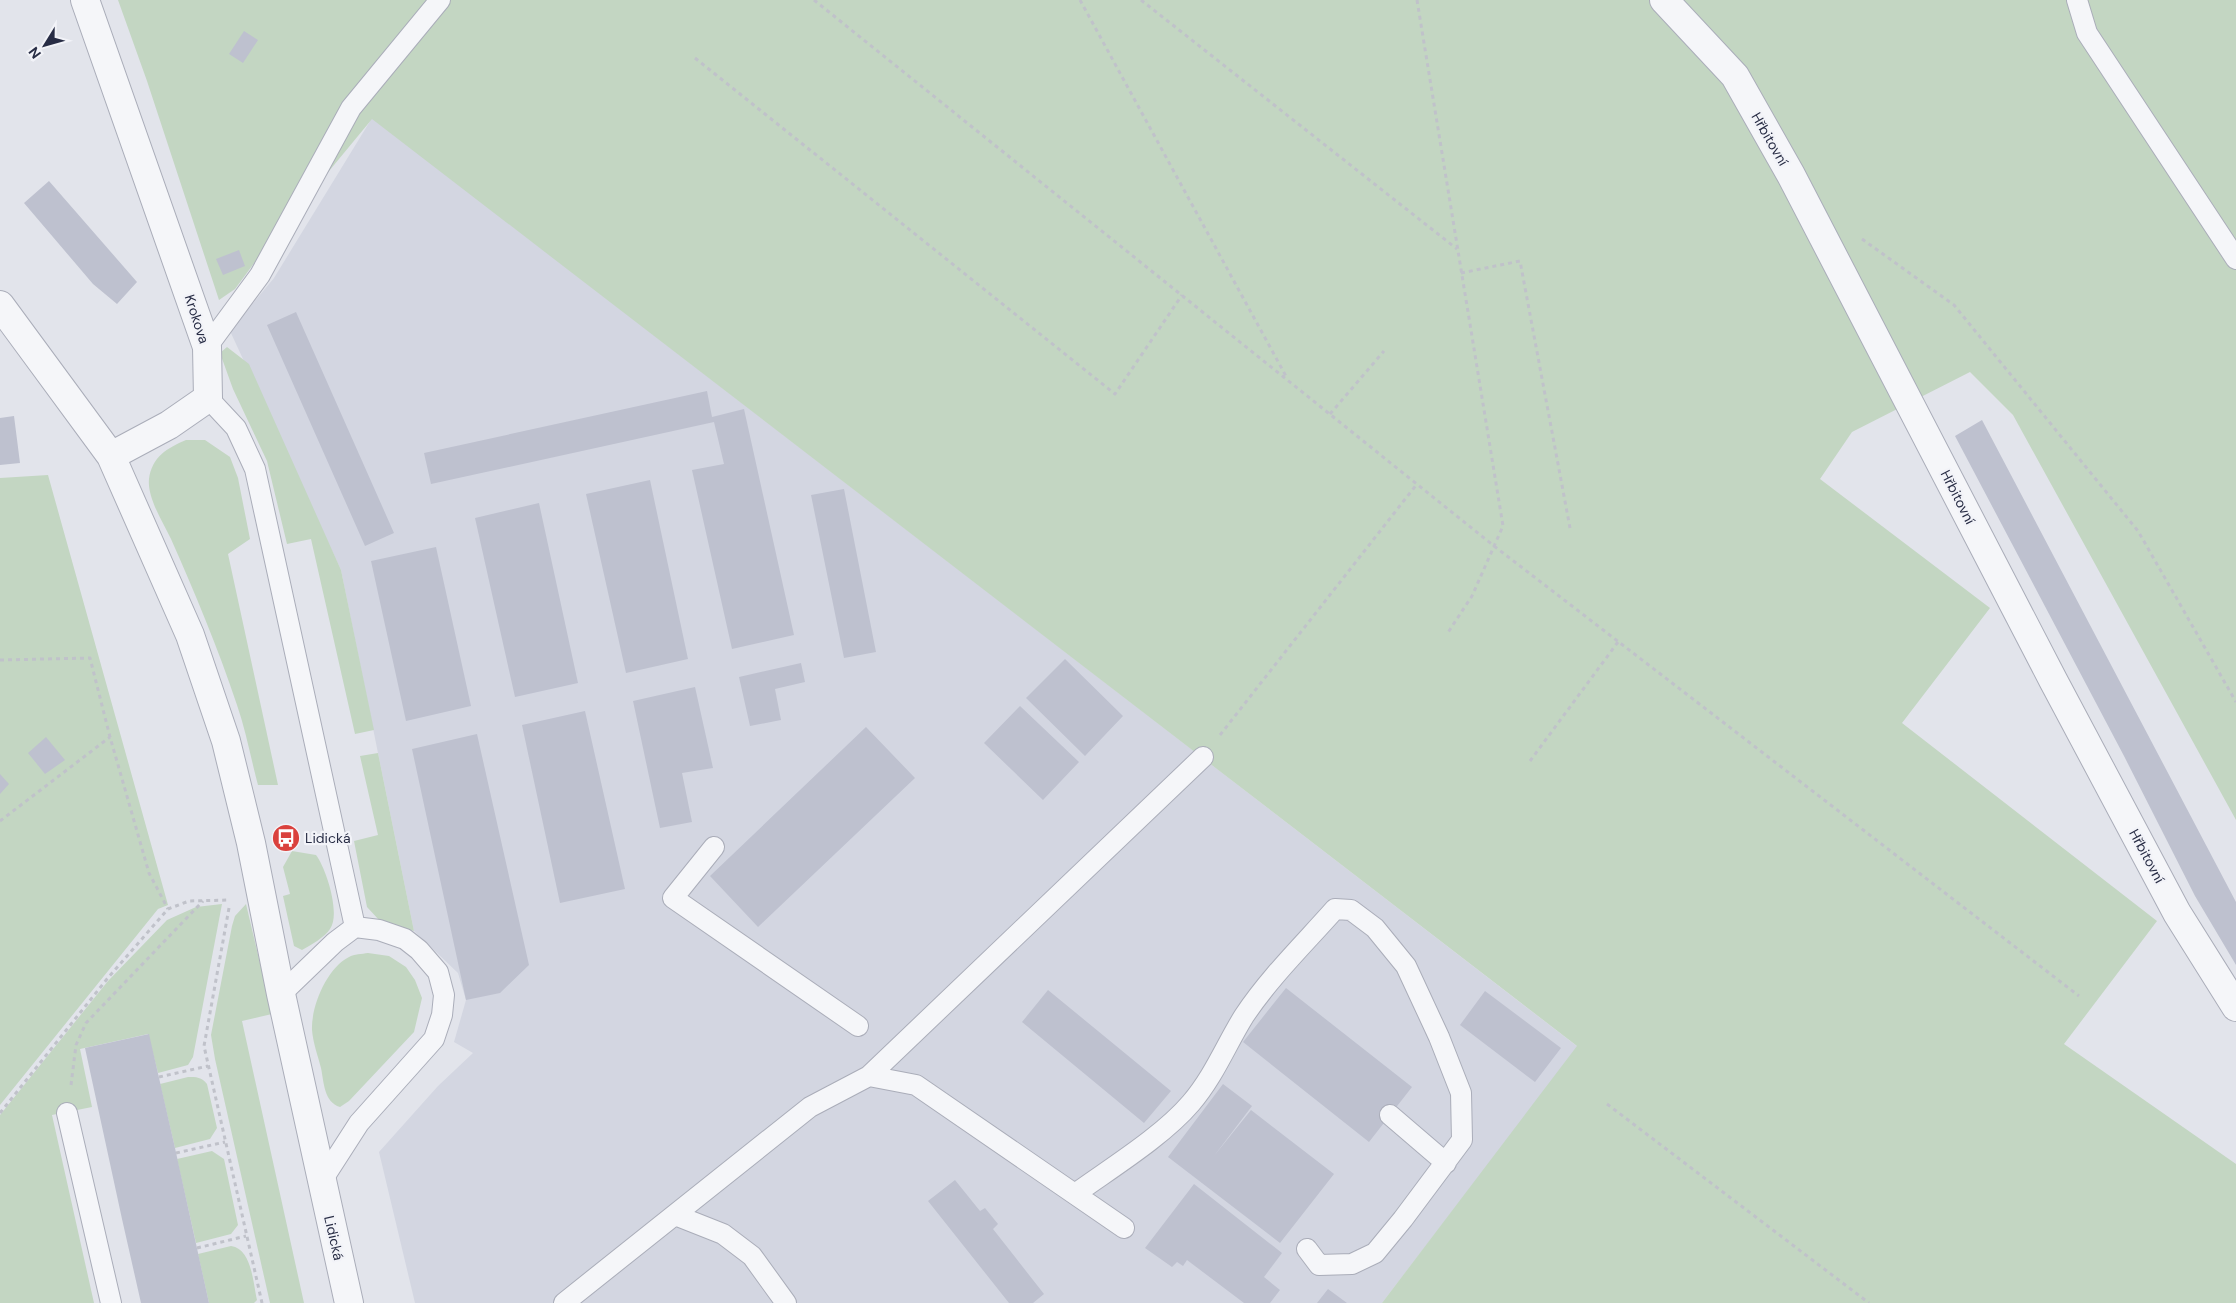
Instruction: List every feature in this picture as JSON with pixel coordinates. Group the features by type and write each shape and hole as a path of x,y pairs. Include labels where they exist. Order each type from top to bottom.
{"street":[{"name":"Krokova","path":"85,0 208,347 208,398"},
{"name":"Hřbitovní","path":"1664,0 1735,76 1795,183 2053,680 2177,913 2236,1007"},
{"path":"0,305 111,456 169,425 208,398"},
{"path":"0,338 27,340"},
{"name":"Lidická","path":"111,456 190,635 226,741 262,892 281,994 349,1303"}],"lane":[{"path":"208,347 260,275 351,108 440,0"},
{"path":"2077,0 2087,33 2236,259"},
{"path":"208,398 236,428 255,469 355,927"},
{"path":"564,1303 810,1107 869,1076 1203,757"},
{"path":"714,848 673,898 858,1026"},
{"path":"1075,1194 1151,1139 1190,1104 1214,1074 1244,1016 1270,981 1335,909 1352,910 1375,928 1406,966 1439,1038 1461,1093 1462,1140 1375,1253 1352,1264 1319,1265 1306,1250"},
{"path":"281,994 335,942 355,927 379,930 405,939 419,950 438,972 444,995 442,1015 434,1039 359,1123 321,1182"},
{"path":"869,1076 916,1085 1124,1228"},
{"path":"67,1112 111,1303"},
{"path":"1390,1114 1446,1163"},
{"path":"675,1215 723,1234 752,1256 786,1303"}],"path":[{"path":"814,0 1494,546 2079,996"},
{"path":"1080,0 1288,380"},
{"path":"1141,0 1458,250"},
{"path":"1417,0 1504,526 1472,596 1447,634"},
{"path":"695,58 1115,394 1182,295"},
{"path":"1859,237 1954,305 2138,531 2236,702"},
{"path":"1461,274 1520,261 1570,528"},
{"path":"1330,414 1384,351"},
{"path":"1203,757 1417,484"},
{"path":"1530,761 1618,642"},
{"path":"0,660 90,658 110,736 150,873 168,909"},
{"path":"0,821 110,736"},
{"path":"0,1112 107,979 168,909 189,901 231,900 262,892"},
{"path":"231,900 204,1046 262,1303"},
{"path":"67,1112 76,1045 86,1023 203,901"},
{"path":"158,1077 208,1066"},
{"path":"1607,1104 1869,1303"},
{"path":"176,1153 225,1142"},
{"path":"197,1248 246,1236"}],"shaded area":[{"path":"372,118 1578,1047 1382,1303 415,1303 379,1152 438,1086 473,1053 454,1042 466,1000 458,973 414,931 341,570 230,331 274,278"}],"green space":[{"path":"118,0 2236,0 2236,820 2013,415 1970,372 1852,432 1820,479 1990,608 1902,723 2157,921 2064,1044 2236,1164 2236,1303 1382,1303 1577,1046 372,119 263,251 235,289 219,300 147,81"},
{"path":"227,347 249,364 341,570 374,730 355,734 311,539 287,544 267,461 233,389 220,353"},
{"path":"186,440 205,440 230,457 238,478 250,539 228,554 278,785 258,785 246,735 222,663 189,580 150,494 149,479 157,459 173,446"},
{"path":"48,475 168,905 158,909 0,1105 0,478"},
{"path":"378,753 414,931 379,920 367,907 354,841 378,835 360,756"},
{"path":"292,851 316,855 328,880 333,902 333,922 330,929 321,938 302,950 294,946 283,896 290,894 283,867"},
{"path":"222,904 193,1057 188,1065 158,1073 148,1034 80,1049 92,1107 52,1115 94,1303 0,1303 0,1115 108,981 167,920 196,907"},
{"path":"246,904 272,1014 242,1021 304,1303 270,1303 211,1035 232,926 235,916"},
{"path":"368,953 389,956 406,967 415,980 422,998 414,1032 349,1101 340,1107 331,1101 324,1086 314,1045 312,1020 317,999 334,970 341,962 351,956"},
{"path":"188,1077 196,1077 207,1084 217,1128 210,1139 175,1148 160,1084"},
{"path":"212,1151 224,1159 238,1225 231,1234 196,1243 177,1159"},
{"path":"231,1246 238,1248 247,1260 253,1276 257,1300 254,1303 209,1303 198,1254"}],"building":[{"path":"244,31 258,40 243,63 229,54"},
{"path":"49,181 137,282 117,304 93,284 24,203"},
{"path":"239,250 245,266 223,275 216,259"},
{"path":"296,312 394,533 365,546 267,325"},
{"path":"707,391 712,417 744,409 794,635 732,649 692,470 724,464 714,422 431,484 424,453"},
{"path":"14,416 20,463 0,465 0,418"},
{"path":"1982,420 2236,902 2236,965 2195,896 2124,756 1955,436"},
{"path":"650,480 688,659 626,673 586,494"},
{"path":"844,489 876,652 844,658 811,495"},
{"path":"539,503 578,683 515,697 475,518"},
{"path":"436,547 471,706 406,721 371,561"},
{"path":"1065,659 1123,716 1085,756 1026,698"},
{"path":"801,663 805,682 775,689 781,720 750,726 739,677"},
{"path":"695,687 713,768 682,773 692,822 660,828 633,701"},
{"path":"1020,706 1079,762 1043,800 984,743"},
{"path":"585,711 625,889 560,903 522,725"},
{"path":"866,727 915,778 758,927 710,876"},
{"path":"477,734 529,965 500,993 466,1000 412,749"},
{"path":"46,737 65,760 45,774 28,753"},
{"path":"0,774 9,784 0,794"},
{"path":"1286,988 1412,1087 1369,1142 1243,1042"},
{"path":"1048,990 1171,1091 1144,1123 1022,1022"},
{"path":"1485,991 1561,1048 1535,1082 1460,1025"},
{"path":"149,1034 209,1303 141,1303 122,1219 85,1048"},
{"path":"1223,1084 1252,1106 1214,1156 1251,1110 1334,1174 1280,1243 1168,1157"},
{"path":"955,1180 980,1211 985,1208 998,1224 993,1229 1044,1294 1033,1303 1009,1303 928,1201"},
{"path":"1194,1184 1282,1253 1264,1277 1280,1290 1270,1303 1244,1303 1187,1260 1183,1266 1177,1262 1172,1267 1145,1248"},
{"path":"1328,1289 1347,1303 1317,1303"}],"place":[{"name":"Lidická","path":"286,838"}]}
